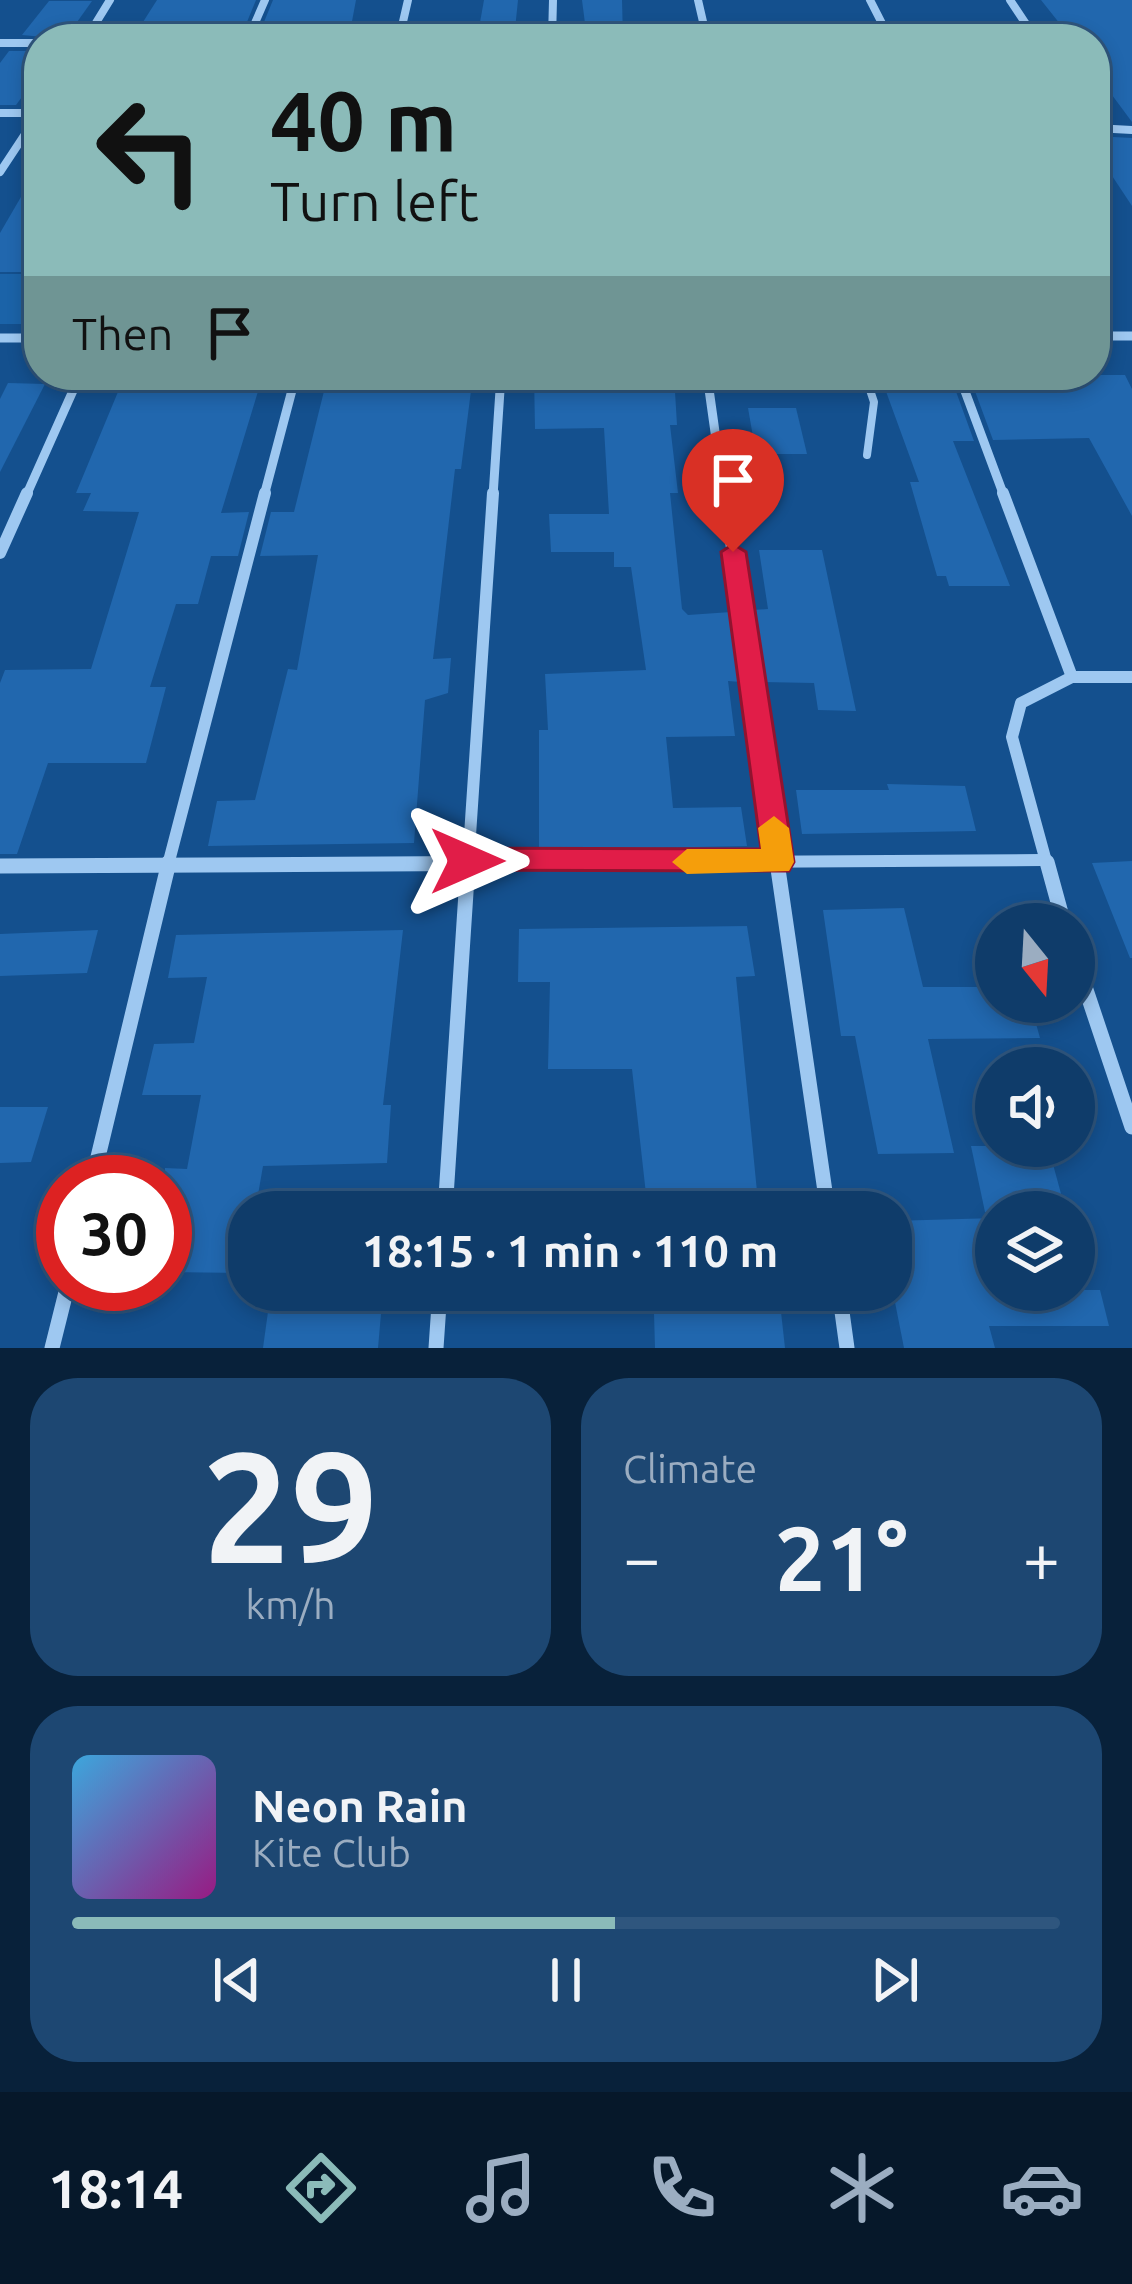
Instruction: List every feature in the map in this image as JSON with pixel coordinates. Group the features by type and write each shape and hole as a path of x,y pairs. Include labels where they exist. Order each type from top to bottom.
{"street":[{"path":"0,172 24,136"},
{"path":"0,553 73,390"},
{"path":"98,1155 168,864 292,390"},
{"path":"446,1191 501,390"},
{"path":"709,390 825,1191"},
{"path":"965,390 1072,676"},
{"path":"1057,903 1012,736 1021,703 1072,676 1132,677"},
{"path":"0,866 1042,860"},
{"path":"1095,1017 1132,1127"},
{"path":"52,1348 61,1311"},
{"path":"436,1348 439,1311"},
{"path":"841,1311 847,1348"}],"lane":[{"path":"867,455 874,402 870,390"}],"shaded area":[{"path":"0,274 24,274 24,324 0,324"}],"building":[{"path":"157,0 256,0 246,24 142,24"},
{"path":"273,0 356,0 352,24 263,24"},
{"path":"484,0 518,0 516,24 480,24"},
{"path":"582,0 622,0 623,24 585,24"},
{"path":"1041,0 1132,0 1132,122 1110,92 1110,24 1060,24"},
{"path":"49,1 92,1 76,24 31,24"},
{"path":"9,51 24,51 24,94 16,105 0,105 0,63"},
{"path":"1110,137 1132,138 1132,206 1110,173"},
{"path":"24,192 24,272 0,272 0,233"},
{"path":"1110,375 1125,375 1132,389 1132,516 1089,438 993,440 975,390 1110,390"},
{"path":"8,383 24,383 24,390 42,390 0,472 0,399"},
{"path":"119,390 258,390 221,513 249,512 238,556 211,556 198,604 176,604 150,687 166,687 146,763 48,763 17,854 0,854 0,683 5,670 91,669 139,512 83,511 91,493 76,493"},
{"path":"324,390 471,390 461,469 455,469 433,659 451,658 448,693 425,700 414,843 208,846 217,801 255,800 288,669 297,670 318,555 260,556 271,512 294,512"},
{"path":"534,390 675,390 677,425 670,425 678,493 670,493 682,609 688,615 731,612 741,682 728,681 735,736 666,737 673,808 741,807 747,846 539,850 539,730 548,730 545,674 646,670 631,567 614,567 614,552 551,552 549,514 609,514 604,428 535,429"},
{"path":"885,390 955,390 974,441 953,441 1010,586 949,586 946,576 937,576 910,482 919,482"},
{"path":"748,408 796,408 807,454 756,454"},
{"path":"759,550 822,550 856,711 818,710 814,683 762,682 752,610 768,609"},
{"path":"887,784 965,786 976,831 802,834 796,790 889,790"},
{"path":"1132,861 1132,958 1130,958 1092,863"},
{"path":"904,908 923,987 975,987 975,1023 1036,1023 1040,1038 928,1039 954,1153 878,1154 855,1036 841,1036 823,910"},
{"path":"747,926 755,976 736,977 757,1191 646,1191 632,1069 548,1069 550,982 518,982 519,929"},
{"path":"98,930 87,973 0,976 0,934"},
{"path":"403,930 383,1105 391,1105 387,1163 263,1166 259,1191 228,1191 228,1273 192,1272 190,1155 201,1095 142,1095 154,1044 194,1043 207,977 168,978 176,935"},
{"path":"0,1107 48,1107 31,1162 0,1163"},
{"path":"975,1167 1054,1167 1060,1191 981,1191"},
{"path":"975,1219 975,1311 1095,1311 1095,1290 1100,1290 1109,1326 989,1326 995,1348 904,1348 897,1311 912,1311 912,1220"},
{"path":"268,1311 381,1311 378,1348 263,1348"},
{"path":"781,1312 785,1348 655,1348 654,1313"}],"slow traffic":[{"path":"687,862 778,862 774,828"}],"route":[{"path":"467,861 778,862 733,552"}]}
